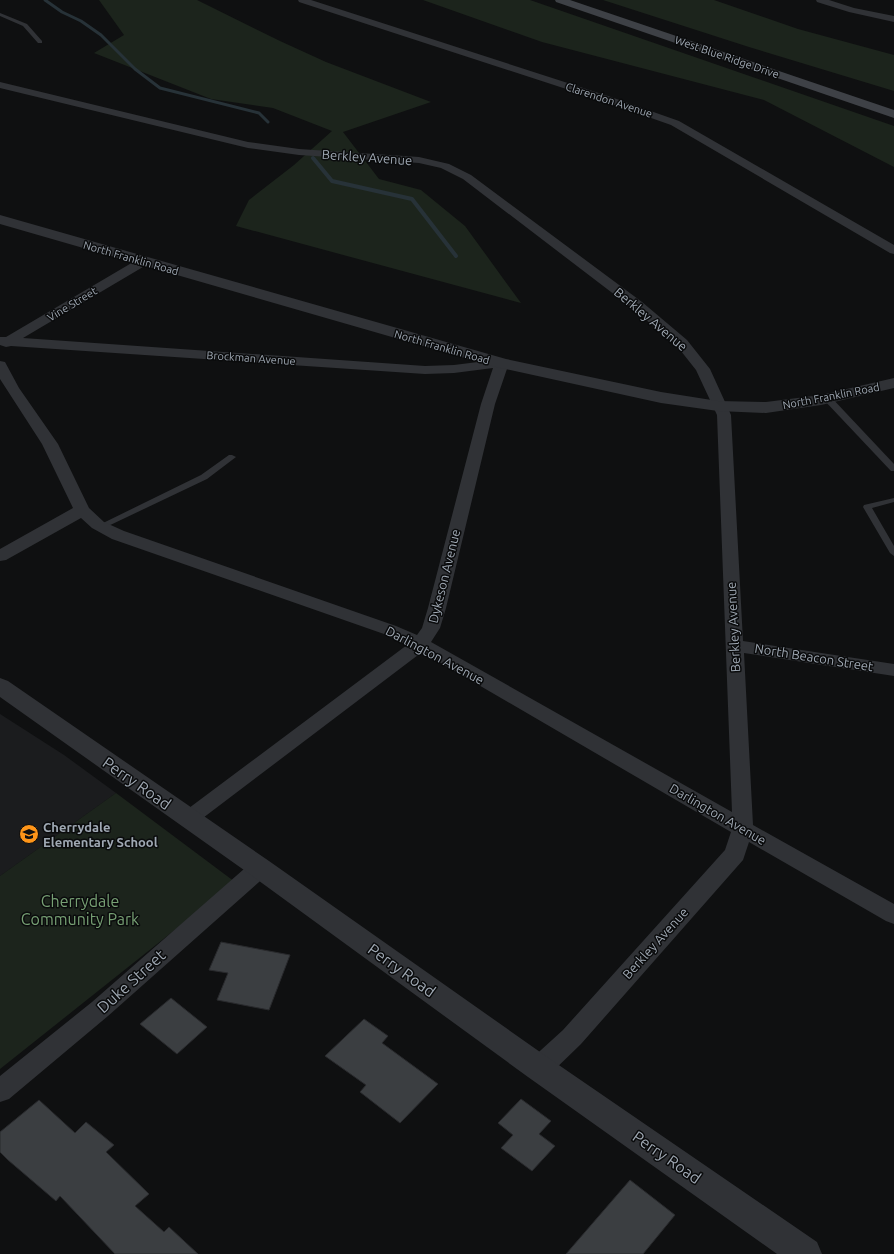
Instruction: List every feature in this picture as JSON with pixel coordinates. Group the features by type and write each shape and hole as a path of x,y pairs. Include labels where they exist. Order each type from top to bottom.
{"main road":[{"name":"West Blue Ridge Drive","path":"560,0 894,114"}],"street":[{"name":"Clarendon Avenue","path":"302,0 604,98 675,123 894,250"},
{"path":"820,0 894,19"},
{"name":"Berkley Avenue","path":"0,85 248,145 299,152 419,160 438,164 467,177 569,253 668,330 686,347 704,369 724,415 743,828 735,854 572,1037 539,1068"},
{"name":"North Franklin Road","path":"0,220 502,363 570,379 668,399 747,408 777,406 827,398 894,383"},
{"name":"Vine Street","path":"3,343 144,261"},
{"name":"Brockman Avenue","path":"3,343 425,370 454,369 502,363"},
{"name":"Dykeson Avenue","path":"188,819 421,644 431,628 437,608 488,404 502,363"},
{"name":"Darlington Avenue","path":"0,365 12,388 50,444 82,510 101,526 118,535 390,630 421,644 894,915"},
{"path":"0,556 82,510"},
{"name":"North Beacon Street","path":"734,645 894,670"},
{"name":"Perry Road","path":"0,686 260,868 539,1068 805,1254"},
{"name":"Duke Street","path":"0,1091 100,1010 260,868"}],"lane":[{"path":"0,14 25,25 40,42"},
{"path":"827,398 894,469"},
{"path":"101,526 199,480 232,457"},
{"path":"894,500 867,507 894,553"}],"shaded area":[{"name":"Cherrydale Elementary School","path":"0,714 64,755 116,793 0,876"}],"green space":[{"path":"99,0 197,0 326,62 431,102 343,132 379,179 421,190 465,226 521,303 236,226 249,200 294,165 332,131 273,108 211,99 94,53 124,35"},
{"path":"423,0 530,0 894,126 894,167 764,100 542,42"},
{"path":"603,0 714,0 798,29 894,55 894,91 749,47"},
{"name":"Cherrydale Community Park","path":"116,793 235,882 0,1069 0,876"}],"building":[{"path":"221,942 290,955 269,1010 217,1000 228,973 209,970"},
{"path":"171,998 207,1027 177,1054 140,1024"},
{"path":"364,1019 388,1036 382,1043 438,1084 400,1123 360,1092 366,1085 325,1056"},
{"path":"521,1099 551,1121 539,1134 555,1146 532,1171 501,1148 513,1135 498,1123"},
{"path":"39,1100 75,1133 86,1122 114,1145 106,1152 149,1194 135,1206 164,1232 169,1227 198,1254 115,1254 60,1196 56,1201 8,1160 0,1152 0,1132"},
{"path":"630,1180 675,1215 643,1254 566,1254"}],"waterway":[{"path":"45,0 62,12 81,21 101,35 135,69 160,88 259,113 268,122"},
{"path":"313,158 332,181 412,199 456,256"}],"place":[{"name":"Cherrydale Elementary School","path":"29,834"}]}
